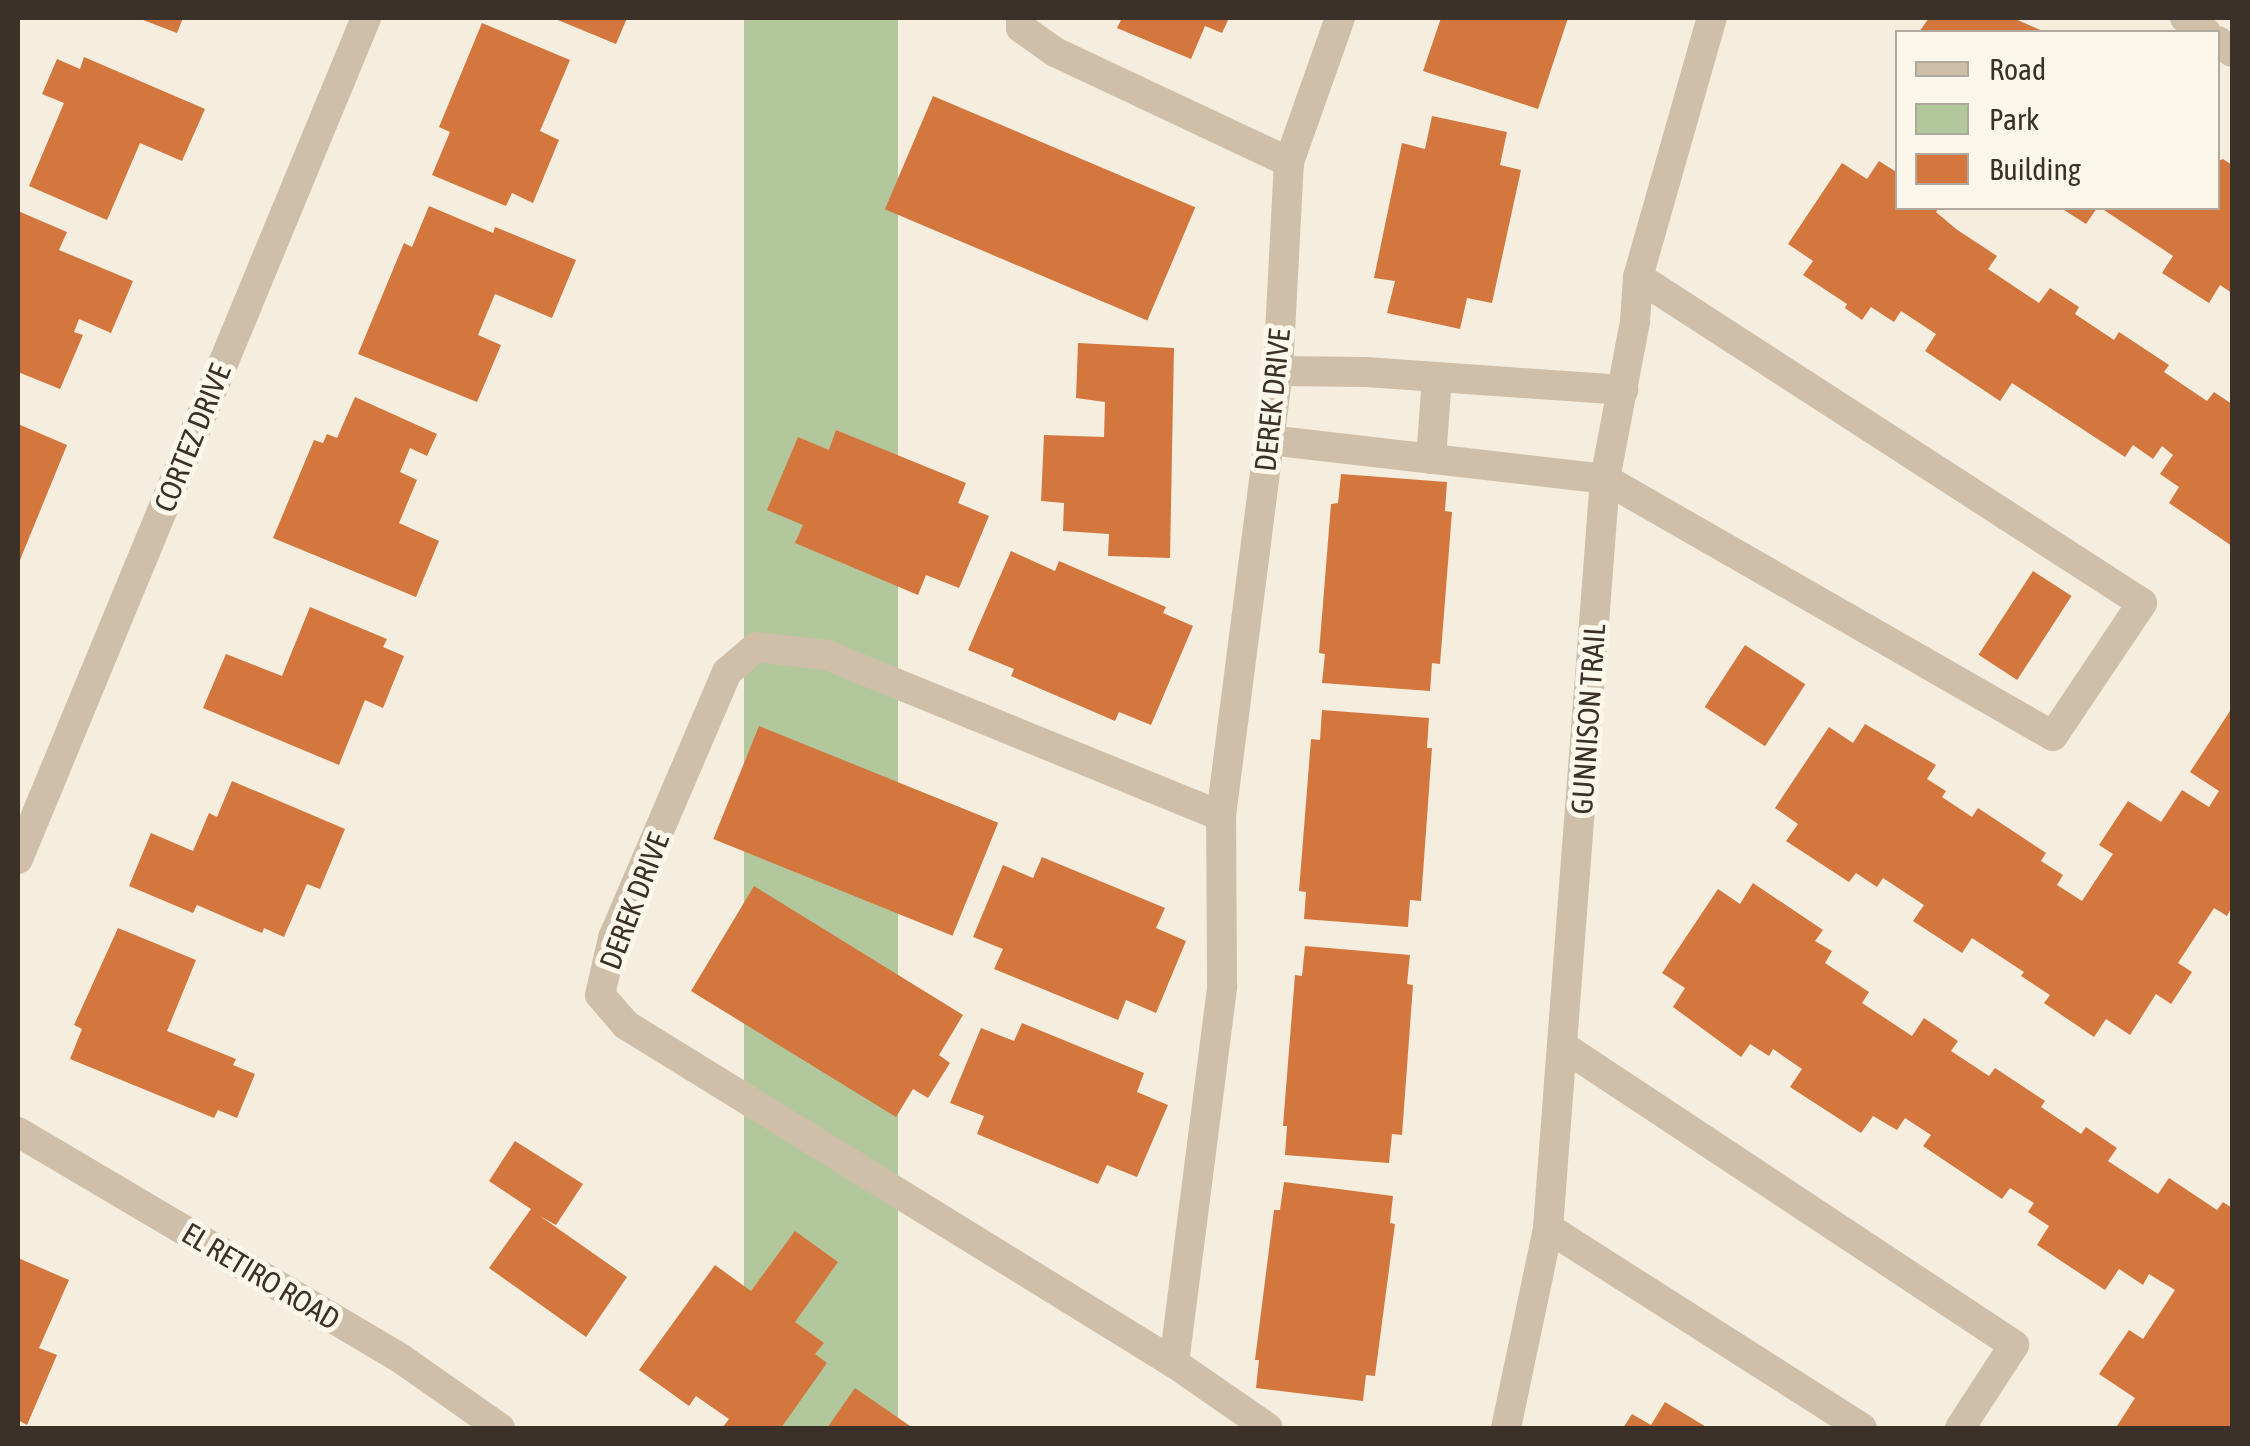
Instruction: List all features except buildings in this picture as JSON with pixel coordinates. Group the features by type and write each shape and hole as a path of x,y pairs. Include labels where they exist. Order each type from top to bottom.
{"street":[{"name":"CORTEZ DRIVE","path":"18,859 366,18"},
{"path":"1021,18 1021,28 1055,52 1290,162"},
{"name":"DEREK DRIVE","path":"1174,1363 1222,986 1221,816 1278,371 1290,162 1340,18"},
{"name":"GUNNISON TRAIL","path":"1506,1428 1548,1228 1605,479 1623,390 1638,277 1712,18"},
{"path":"1270,440 1605,479 2053,736 2142,603 1638,277"},
{"path":"1278,371 1623,390"},
{"path":"1430,459 1438,377"},
{"name":"DEREK DRIVE","path":"1221,816 826,655 756,648 727,672 613,938 600,995 626,1025 1174,1363 1268,1428"},
{"path":"1564,1046 2014,1345 1960,1428"},
{"name":"EL RETIRO ROAD","path":"18,1132 400,1358 500,1428"},
{"path":"1548,1228 1862,1428"}],"green space":[{"path":"744,18 898,18 898,1428 744,1428"}]}
